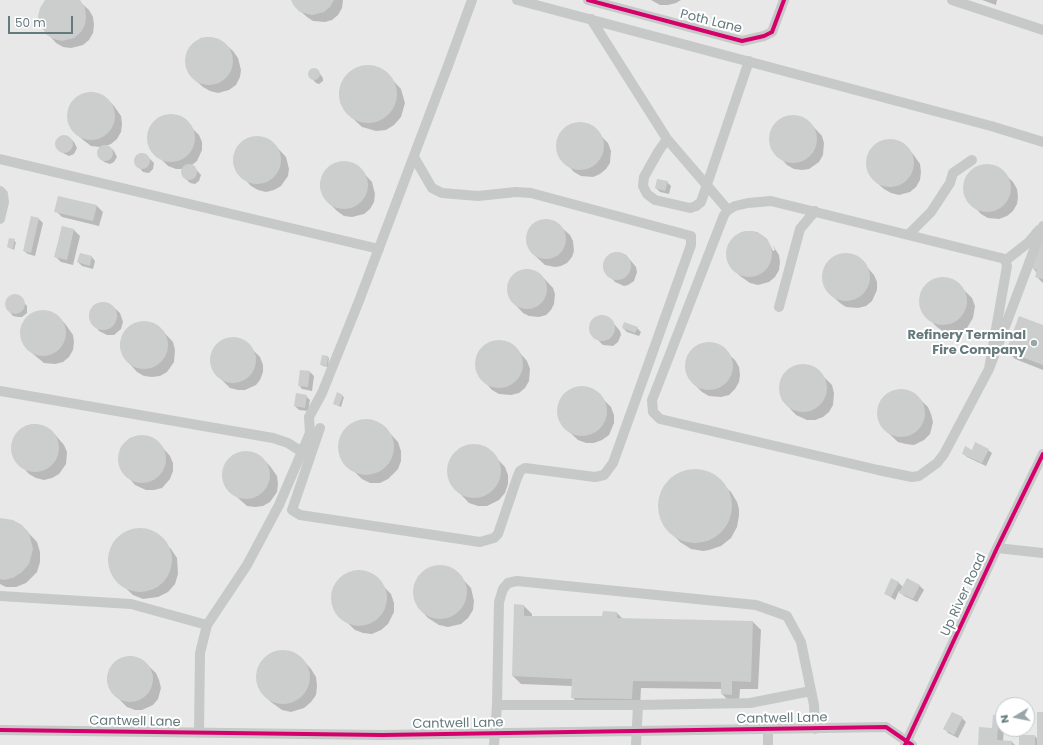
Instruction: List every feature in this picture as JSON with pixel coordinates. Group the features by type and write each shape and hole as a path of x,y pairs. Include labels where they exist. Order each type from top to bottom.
{"street":[{"path":"199,733 200,653 207,625 250,558 279,505 302,452 310,433 309,417 322,393 379,249 472,0"},
{"path":"516,0 991,126 1043,142"},
{"name":"Poth Lane","path":"588,0 742,41 764,36 772,32 784,0"},
{"path":"952,0 1043,30"},
{"path":"591,20 667,139 728,210"},
{"path":"667,139 644,177 643,186 647,194 654,200 690,208 696,206 701,202 749,61"},
{"path":"320,428 292,510 300,515 480,542 494,538 498,534 517,478 520,472 525,468 595,477 604,475 612,463 691,245 691,236 531,193 516,192 478,196 442,193 432,188 414,157"},
{"path":"0,159 379,249"},
{"path":"908,235 931,212 950,183 953,173 972,160"},
{"path":"0,192 3,194 4,202 0,219"},
{"path":"989,370 1007,266 1005,259 771,201 748,203 735,206 728,210 724,215 652,400 653,412 660,419 912,478 919,476 937,463 944,454 989,370 1043,226"},
{"path":"779,306 800,229 815,211"},
{"path":"1005,261 1029,242 1043,226"},
{"path":"0,390 273,438 288,443 302,452"},
{"name":"Up River Road","path":"908,744 997,548 1043,454"},
{"path":"997,548 1043,553"},
{"path":"494,745 497,705 499,602 503,590 508,583 517,581 756,606 787,616 801,642 814,705 815,729"},
{"path":"0,596 131,604 207,625"},
{"path":"497,705 750,703 811,691"},
{"path":"636,745 638,705"},
{"name":"Cantwell Lane","path":"0,730 199,733 382,740 421,734 886,728 908,744"},
{"path":"768,729 768,745"},
{"path":"420,745 421,734"}],"shaded area":[{"path":"0,0 1043,0 1043,745 0,745"}],"building":[{"path":"45,0 80,0 85,8 86,17 85,25 81,32 74,38 62,41 47,35 42,28 38,16 40,8"},
{"path":"291,0 334,0 330,7 324,12 312,15 300,12"},
{"path":"204,37 214,37 223,41 229,47 232,52 232,70 223,81 214,85 204,85 195,81 189,75 185,66 185,56 189,47 195,41"},
{"path":"362,65 374,65 389,73 397,88 397,100 389,115 374,123 362,123 347,115 339,100 339,88 347,73"},
{"path":"312,68 316,68 320,74 316,80 312,80 308,76 308,72"},
{"path":"86,92 96,92 108,99 115,111 115,121 108,133 96,140 86,140 78,136 71,129 67,121 67,111 71,103 78,96"},
{"path":"171,114 180,116 188,121 193,129 195,138 193,147 188,155 180,160 171,162 162,160 154,155 149,147 147,138 149,129 154,121 162,116"},
{"path":"793,115 802,117 810,122 815,130 817,139 815,148 810,156 802,161 793,163 784,161 776,156 771,148 769,139 771,130 776,122 784,117"},
{"path":"580,122 589,124 597,129 602,137 604,146 602,155 597,163 589,168 580,170 571,168 563,163 558,155 556,146 558,137 563,129 571,124"},
{"path":"64,135 70,138 73,144 70,150 64,153 58,150 55,144 58,138"},
{"path":"252,136 262,136 274,143 281,155 281,165 274,177 262,184 252,184 244,180 237,173 233,165 233,155 237,147 244,140"},
{"path":"890,139 899,141 907,146 912,154 914,163 912,172 907,180 899,185 890,187 881,185 873,180 868,172 866,163 868,154 873,146 881,141"},
{"path":"102,145 108,145 113,150 111,159 108,161 102,161 97,156 97,150"},
{"path":"139,153 145,153 150,158 148,167 145,169 139,169 134,164 134,158"},
{"path":"339,161 349,161 361,168 368,180 368,190 361,202 349,209 339,209 331,205 324,198 320,190 320,180 324,172 331,165"},
{"path":"186,164 192,164 197,169 195,178 192,180 186,180 181,175 181,169"},
{"path":"987,164 996,166 1004,171 1009,179 1011,188 1009,197 1004,205 996,210 987,212 978,210 970,205 965,197 963,188 965,179 970,171 978,166"},
{"path":"657,179 668,181 665,191 655,188"},
{"path":"58,196 97,205 93,221 54,212"},
{"path":"31,216 39,218 31,253 23,251"},
{"path":"550,219 557,222 563,228 566,239 565,247 557,256 550,259 542,259 535,256 527,247 526,235 529,228 538,220"},
{"path":"62,226 74,229 67,260 54,257"},
{"path":"744,231 754,231 766,237 771,245 771,263 766,271 758,276 744,277 736,274 729,267 726,259 726,249 729,241 736,234"},
{"path":"9,238 15,239 13,249 7,247"},
{"path":"1043,238 1043,279 1035,277 1037,270 1032,268"},
{"path":"617,252 623,253 627,256 630,260 630,272 627,276 623,279 617,280 611,279 607,276 604,272 603,266 604,260 607,256 611,253"},
{"path":"80,253 92,256 90,266 77,262"},
{"path":"846,253 855,255 863,260 868,268 870,277 868,286 863,294 855,299 846,301 837,299 829,294 824,286 822,277 824,268 829,260 837,255"},
{"path":"531,269 538,272 544,278 547,289 546,297 538,306 531,309 523,309 516,306 508,297 507,285 510,278 519,270"},
{"path":"938,277 948,277 960,284 967,296 967,306 960,318 948,325 938,325 930,321 923,314 919,306 919,296 923,288 930,281"},
{"path":"15,294 22,297 25,304 22,311 15,314 8,311 5,304 8,297"},
{"path":"103,302 109,303 113,306 116,310 116,322 113,326 109,329 103,330 97,329 93,326 90,322 89,316 90,310 93,306 97,303"},
{"path":"38,310 48,310 60,316 65,324 65,342 60,350 52,355 38,356 30,353 23,346 20,338 20,328 23,320 30,313"},
{"path":"602,315 611,319 615,328 611,337 602,341 593,337 589,328 593,319"},
{"path":"1019,316 1043,325 1043,365 1006,351"},
{"path":"139,321 149,321 158,325 164,331 167,336 167,354 158,365 149,369 139,369 130,365 124,359 120,350 120,340 124,331 130,325"},
{"path":"624,322 638,327 635,333 622,328"},
{"path":"228,337 238,337 246,341 252,347 256,355 256,365 252,373 246,379 238,383 228,383 220,379 214,373 210,365 210,355 214,347 220,341"},
{"path":"499,340 508,342 516,347 521,355 523,364 521,373 516,381 508,386 499,388 490,386 482,381 477,373 475,364 477,355 482,347 490,342"},
{"path":"709,342 718,344 726,349 731,357 733,366 731,375 726,383 718,388 709,390 700,388 692,383 687,375 685,366 687,357 692,349 700,344"},
{"path":"322,355 328,356 327,366 320,365"},
{"path":"798,364 808,364 820,371 827,383 827,393 820,405 808,412 798,412 790,408 783,401 779,393 779,383 783,375 790,368"},
{"path":"300,370 310,371 308,387 298,386"},
{"path":"582,386 592,388 600,393 605,401 607,411 605,421 600,429 592,434 582,436 572,434 564,429 559,421 557,411 559,401 564,393 572,388"},
{"path":"896,389 906,389 918,396 925,408 925,418 918,430 906,437 896,437 888,433 881,426 877,418 877,408 881,400 888,393"},
{"path":"337,392 343,395 339,406 333,404"},
{"path":"296,393 307,395 305,408 294,406"},
{"path":"366,419 377,421 386,427 392,436 394,447 392,458 386,467 377,473 366,475 355,473 346,467 340,458 338,447 340,436 346,427 355,421"},
{"path":"30,424 40,424 49,428 55,434 58,439 58,457 49,468 40,472 30,472 21,468 15,462 11,453 11,443 15,434 21,428"},
{"path":"137,435 147,435 159,442 166,454 166,464 159,476 147,483 137,483 129,479 122,472 118,464 118,454 122,446 129,439"},
{"path":"975,442 989,449 982,463 962,454 965,446 972,450"},
{"path":"469,444 479,444 489,448 497,456 501,466 501,476 497,486 489,494 479,498 469,498 459,494 451,486 447,476 447,466 451,456 459,448"},
{"path":"241,451 251,451 263,458 270,470 270,480 263,492 251,499 241,499 233,495 226,488 222,480 222,470 226,462 233,455"},
{"path":"695,469 709,472 721,480 729,492 732,506 729,520 721,532 709,540 695,543 681,540 669,532 661,520 658,506 661,492 669,480 681,472"},
{"path":"0,518 13,520 22,525 29,533 33,549 29,564 22,572 13,578 3,580 0,579"},
{"path":"140,528 158,534 166,542 172,560 166,578 158,586 140,592 122,586 114,578 108,560 114,542 122,534"},
{"path":"440,565 450,567 459,573 465,582 467,592 465,602 459,611 450,617 440,619 430,617 421,611 415,602 413,592 415,582 421,573 430,567"},
{"path":"359,570 370,572 379,578 385,587 387,598 385,609 379,618 370,624 359,626 348,624 339,618 333,609 331,598 333,587 339,578 348,572"},
{"path":"891,578 899,582 891,597 884,594"},
{"path":"907,578 920,585 913,599 899,593"},
{"path":"514,604 524,605 524,616 602,616 603,611 617,612 617,618 753,621 751,682 732,681 732,695 721,694 721,682 633,681 632,699 571,698 572,679 512,676"},
{"path":"283,650 293,652 302,658 308,667 310,677 308,687 302,696 293,702 283,704 273,702 264,696 258,687 256,677 258,667 264,658 273,652"},
{"path":"135,656 147,662 152,670 152,688 147,696 139,701 125,702 113,696 108,688 107,674 113,662 121,657"},
{"path":"952,712 963,717 954,735 943,729"},
{"path":"1037,712 1043,712 1043,745 1037,745"},
{"path":"993,715 995,715 995,737 997,737 997,740 1012,741 1012,745 978,745 979,727 992,728"},
{"path":"1019,737 1035,737 1035,745 1019,745"}],"cycle path":[{"path":"588,0 742,41 764,36 772,32 784,0"},
{"path":"905,745 997,548 1043,454"},
{"path":"0,730 382,735 886,727 912,745"}],"place":[{"name":"Refinery Terminal Fire Company","path":"1034,343"}]}
